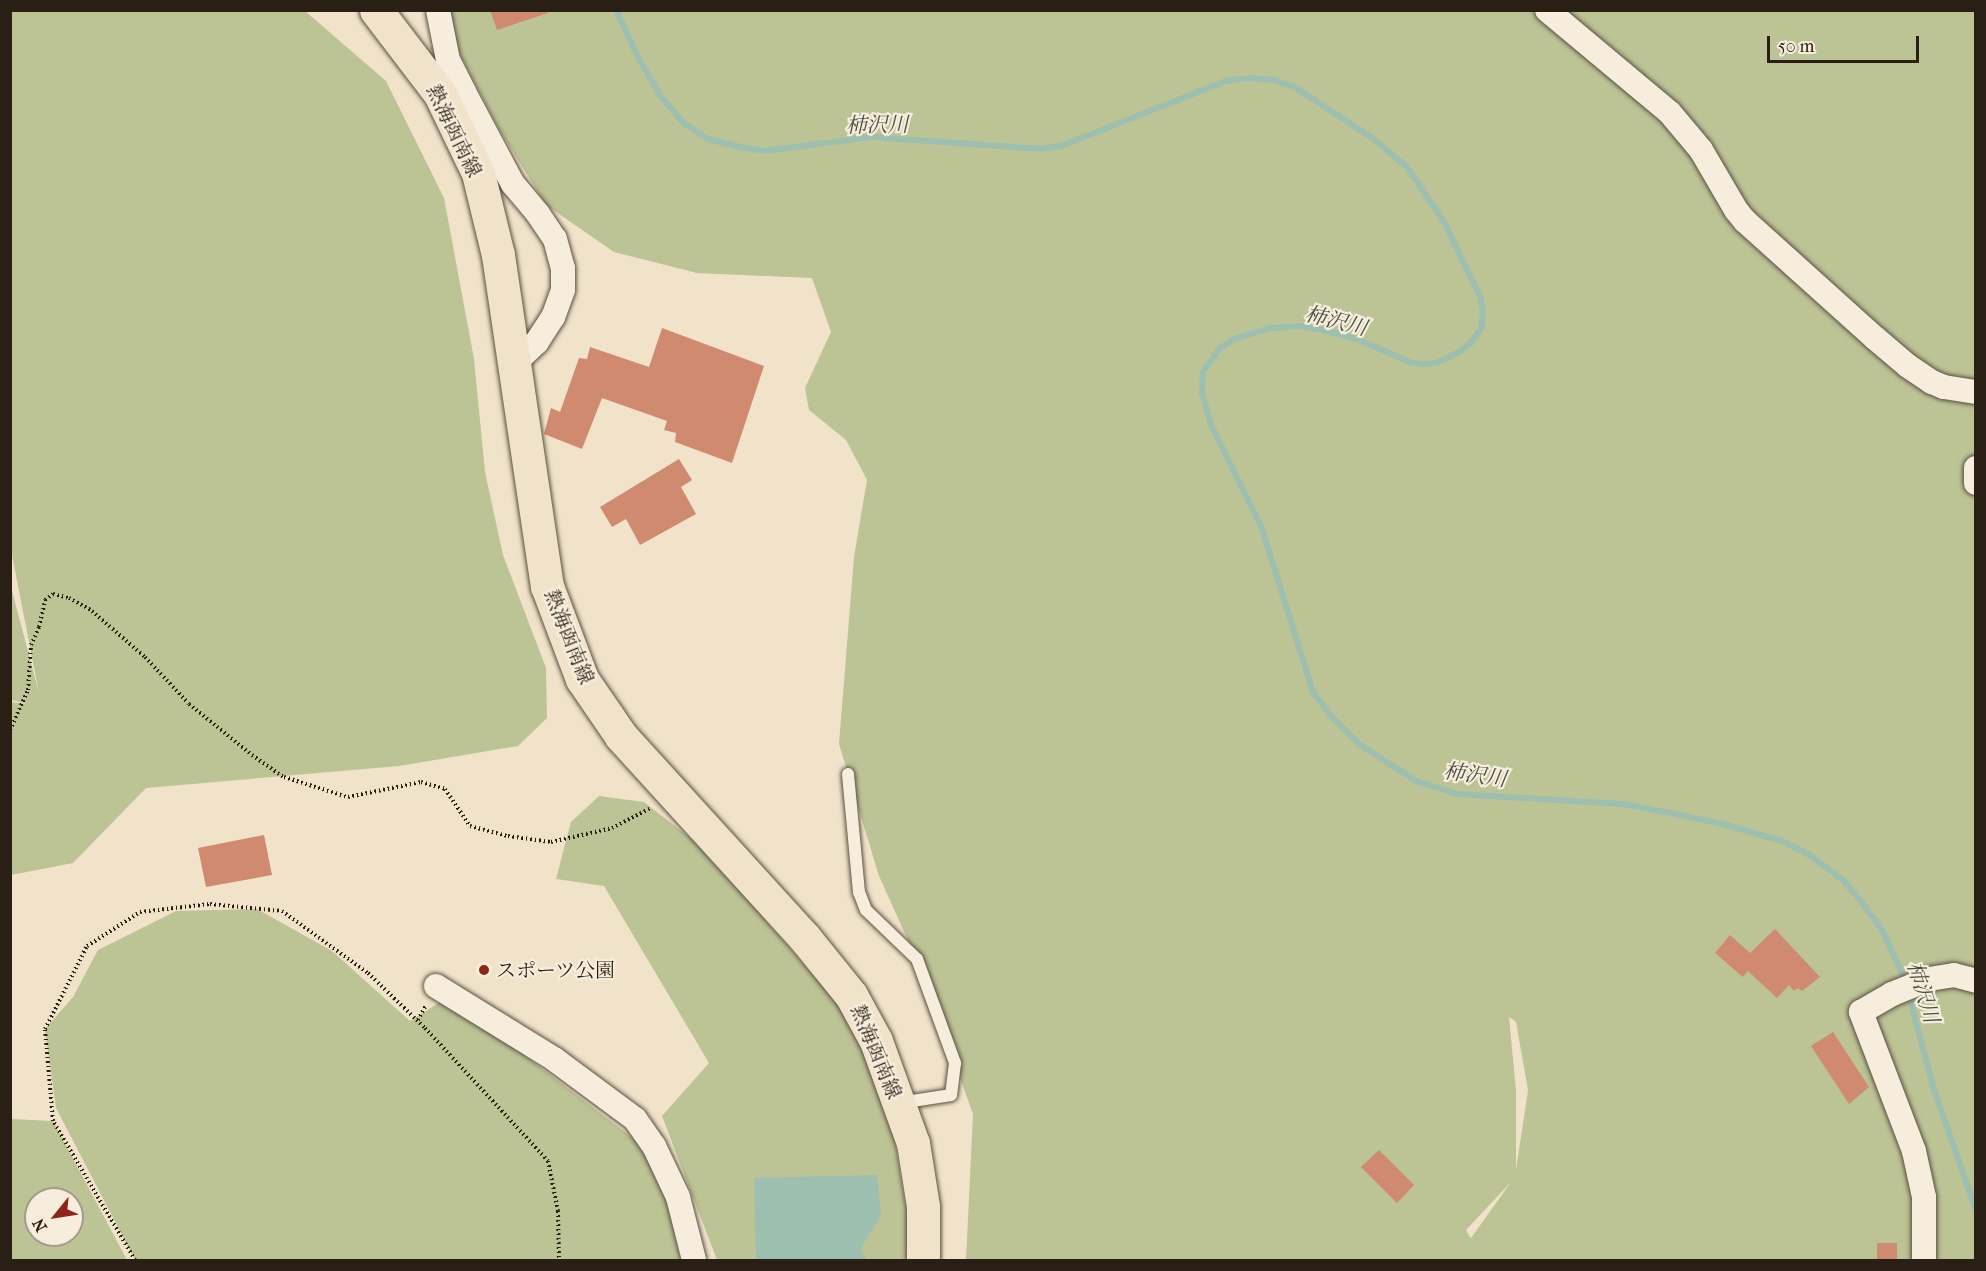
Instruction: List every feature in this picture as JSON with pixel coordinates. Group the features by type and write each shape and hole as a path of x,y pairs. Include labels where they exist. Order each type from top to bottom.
{"main road":[{"name":"熱海函南線","path":"376,10 440,94 478,173 498,255 512,365 547,586 561,630 582,679 621,736 673,796 804,936 851,995 876,1041 913,1143 922,1195 923,1260"}],"street":[{"path":"438,10 448,60 513,184 555,239 563,268 563,290 553,317 537,342 512,365"},
{"path":"1547,10 1671,113 1701,150 1736,210 1745,221 1875,338 1908,366 1932,382 1944,387 1976,392"},
{"path":"1976,468 1976,483"},
{"path":"1924,1260 1924,1197 1914,1150 1861,1012 1892,994 1929,979 1954,975 1976,981"},
{"path":"436,986 554,1059 635,1119 654,1146 678,1197 694,1260"}],"lane":[{"path":"848,774 859,892 866,910 917,958 955,1063 951,1095 898,1103"}],"path":[{"path":"10,730 28,690 31,645 39,627 45,600 53,594 69,597 92,611 145,657 189,704 252,755 284,777 348,797 421,783 445,789 470,826 508,837 551,842 612,828 673,796"},
{"path":"135,1260 53,1121 45,1029 87,946 140,912 210,904 282,911 368,973 425,1028 548,1161 558,1211 559,1260"}],"shaded area":[{"path":"11,10 305,11 386,81 444,198 474,359 485,472 503,555 546,668 547,718 518,746 399,766 146,788 73,863 11,875 11,702 28,704 11,700 11,587 39,693 10,545"},
{"path":"430,11 1975,11 1975,1260 966,1260 973,1114 921,969 879,876 839,744 854,557 867,480 846,440 809,410 805,388 831,332 812,278 697,273 614,252 546,205 499,129 457,49","holes":["1509,1017 1516,1022 1528,1090 1516,1170 1516,1090","1511,1182 1471,1238 1466,1230"]},
{"path":"599,796 644,802 703,848 851,1019 893,1130 908,1222 906,1260 717,1260 662,1116 709,1063 604,886 556,879 571,822"},
{"path":"257,909 332,951 410,1021 448,997 634,1139 670,1191 680,1260 135,1260 56,1108 45,1029 73,997 98,950 176,911"},
{"path":"11,1119 53,1121 127,1260 11,1260"},
{"path":"877,1175 881,1216 860,1249 868,1260 756,1260 754,1178"}],"building":[{"path":"490,10 547,10 548,13 497,30"},
{"path":"662,328 764,366 732,463 675,442 676,433 664,430 667,421 602,398 582,449 544,434 551,408 560,412 579,358 587,359 590,347 649,367"},
{"path":"679,459 692,480 681,487 696,514 640,545 626,519 612,527 600,507"},
{"path":"264,835 272,875 206,887 198,848"},
{"path":"1775,929 1820,977 1802,991 1798,988 1794,991 1789,985 1777,998 1748,971 1743,977 1715,953 1730,935 1750,953"},
{"path":"1833,1032 1869,1087 1849,1104 1811,1046"},
{"path":"1379,1150 1414,1185 1397,1203 1361,1167"},
{"path":"1877,1243 1897,1243 1897,1260 1877,1260"}],"waterway":[{"name":"柿沢川","path":"616,10 639,59 662,98 685,124 708,139 740,147 765,151 871,137 1041,149 1064,145 1226,81 1250,78 1273,80 1293,86 1371,137 1407,167 1444,222 1480,296 1483,311 1482,327 1471,343 1436,363 1424,364 1412,363 1357,339 1328,331 1301,326 1270,328 1234,339 1219,349 1203,372 1202,393 1211,425 1261,526 1313,692 1331,716 1359,744 1416,781 1458,794 1623,804 1723,824 1782,841 1808,854 1843,880 1883,932 1906,982"},
{"name":"柿沢川","path":"1908,992 1934,1090 1976,1210"}],"place":[{"name":"スポーツ公園","path":"484,970"}]}
